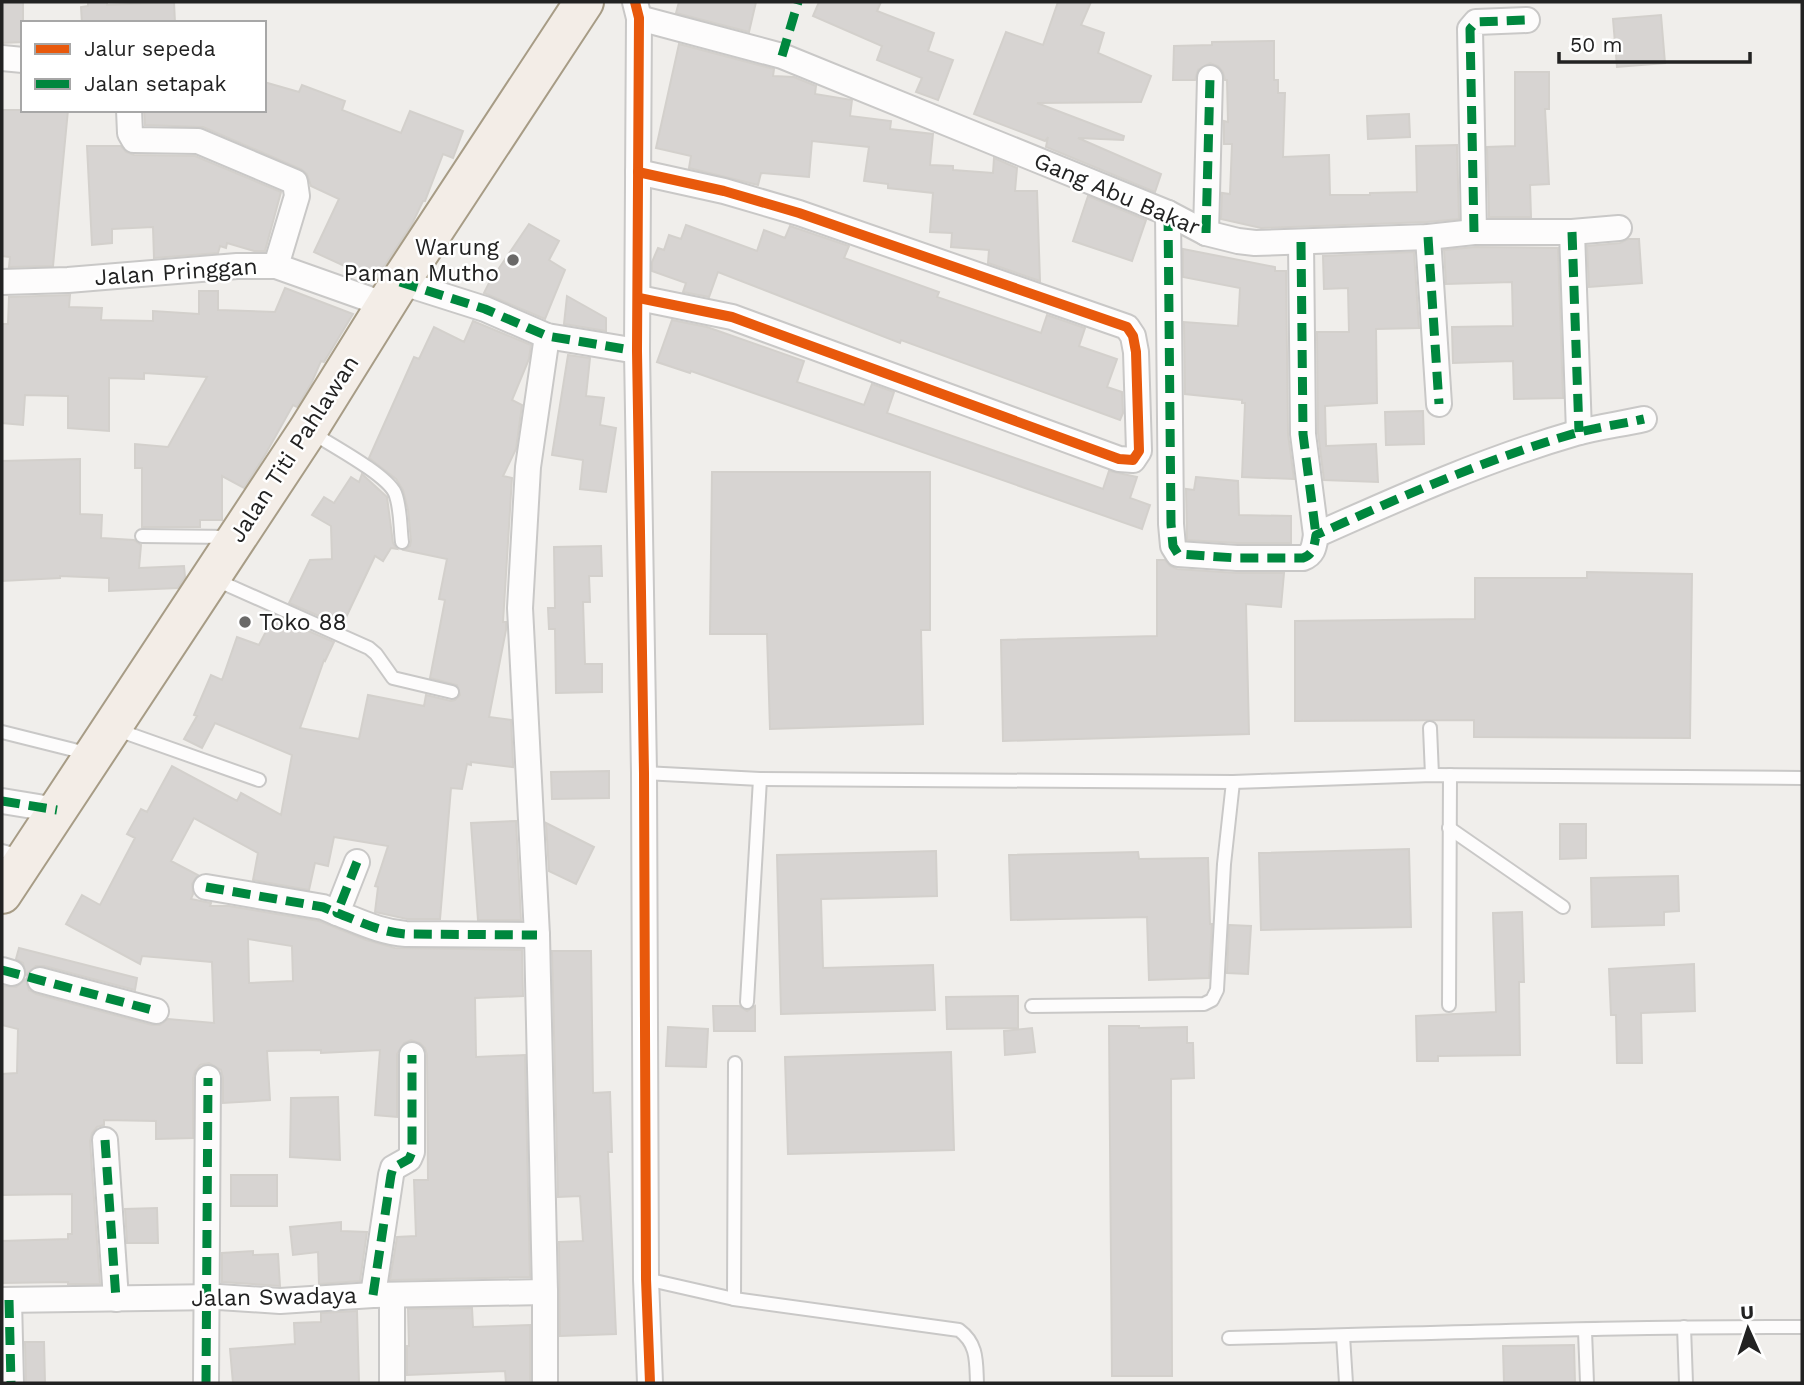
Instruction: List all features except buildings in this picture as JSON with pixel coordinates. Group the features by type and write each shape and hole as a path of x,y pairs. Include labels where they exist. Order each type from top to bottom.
{"main road":[{"name":"Jalan Titi Pahlawan","path":"2,894 14,854 57,810 308,430 393,293 584,2"}],"street":[{"path":"637,10 637,351 646,1279 650,1383"},
{"name":"Gang Abu Bakar","path":"637,10 782,56 1168,214 1206,233 1238,241 1301,242 1428,237 1474,232 1572,232 1619,228"},
{"path":"1474,232 1470,29 1476,22 1527,20"},
{"path":"2,58 21,60"},
{"path":"1206,233 1210,78"},
{"path":"130,112 130,133 134,140 198,141 295,182 297,196 276,266"},
{"path":"638,172 724,191 799,212 1127,327 1133,336 1136,352 1139,451 1133,460 1119,459 732,317 639,298"},
{"path":"1168,214 1173,547 1178,554 1303,558 1309,556 1314,549 1316,535 1303,434 1301,242"},
{"path":"1572,232 1579,432"},
{"path":"1428,237 1439,404"},
{"name":"Jalan Pringgan","path":"2,282 276,266 393,293 485,309 547,336 637,351"},
{"path":"545,1383 537,935 520,608 528,467 547,336"},
{"path":"1316,535 1502,456 1579,432 1644,419"},
{"path":"2,801 57,810"},
{"path":"337,912 357,862"},
{"path":"206,887 323,907 387,932 537,935"},
{"path":"40,980 156,1012"},
{"path":"392,1383 383,1295 391,1175 393,1168 409,1158 412,1152 412,1055"},
{"path":"206,1383 208,1078"},
{"path":"106,1140 116,1299"},
{"name":"Jalan Swadaya","path":"5,1300 205,1297 281,1301 383,1295 545,1292"},
{"path":"5,1300 10,1383"}],"lane":[{"path":"308,430 382,477 392,488 398,503 402,542"},
{"path":"142,536 237,537"},
{"path":"211,578 369,648 393,678 452,692"},
{"path":"1430,728 1432,775"},
{"path":"2,732 102,741 259,780"},
{"path":"643,773 760,779 1233,782 1432,775 1802,778"},
{"path":"1449,1005 1450,775"},
{"path":"747,1002 760,779"},
{"path":"1032,1006 1204,1004 1212,1000 1217,990 1224,864 1233,782"},
{"path":"1450,828 1563,907"},
{"path":"734,1299 735,1063"},
{"path":"646,1279 734,1299 959,1330 971,1341 976,1354 977,1383"},
{"path":"1229,1338 1684,1327 1802,1327"},
{"path":"1684,1327 1686,1383"},
{"path":"1585,1331 1587,1383"},
{"path":"1343,1336 1346,1383"}],"marked path":[{"path":"782,56 798,2"},
{"path":"1474,232 1470,29 1476,22 1527,20"},
{"path":"1206,233 1210,78"},
{"path":"1168,213 1171,524 1173,546 1178,554 1237,558 1303,558 1311,552 1316,535 1444,480 1542,443 1644,419"},
{"path":"1572,232 1579,432"},
{"path":"1428,237 1439,404"},
{"path":"1301,242 1303,434 1316,535"},
{"path":"400,282 485,309 547,336 637,351"},
{"path":"2,801 57,810"},
{"path":"357,862 337,913 379,929 406,934 537,935"},
{"path":"206,887 323,907 337,913"},
{"path":"2,970 156,1011"},
{"path":"373,1295 391,1175 393,1168 409,1159 412,1152 412,1055"},
{"path":"206,1383 208,1078"},
{"path":"105,1140 116,1299"},
{"path":"9,1300 11,1383"}],"cycle path":[{"path":"635,2 639,18 637,351 644,773 646,1279 650,1383"},
{"path":"638,172 724,191 799,213 1127,327 1133,336 1136,352 1139,451 1133,460 1119,459 732,317 639,298"}],"place":[{"name":"Warung Paman Mutho","path":"513,260"},
{"name":"Toko 88","path":"245,622"}]}
